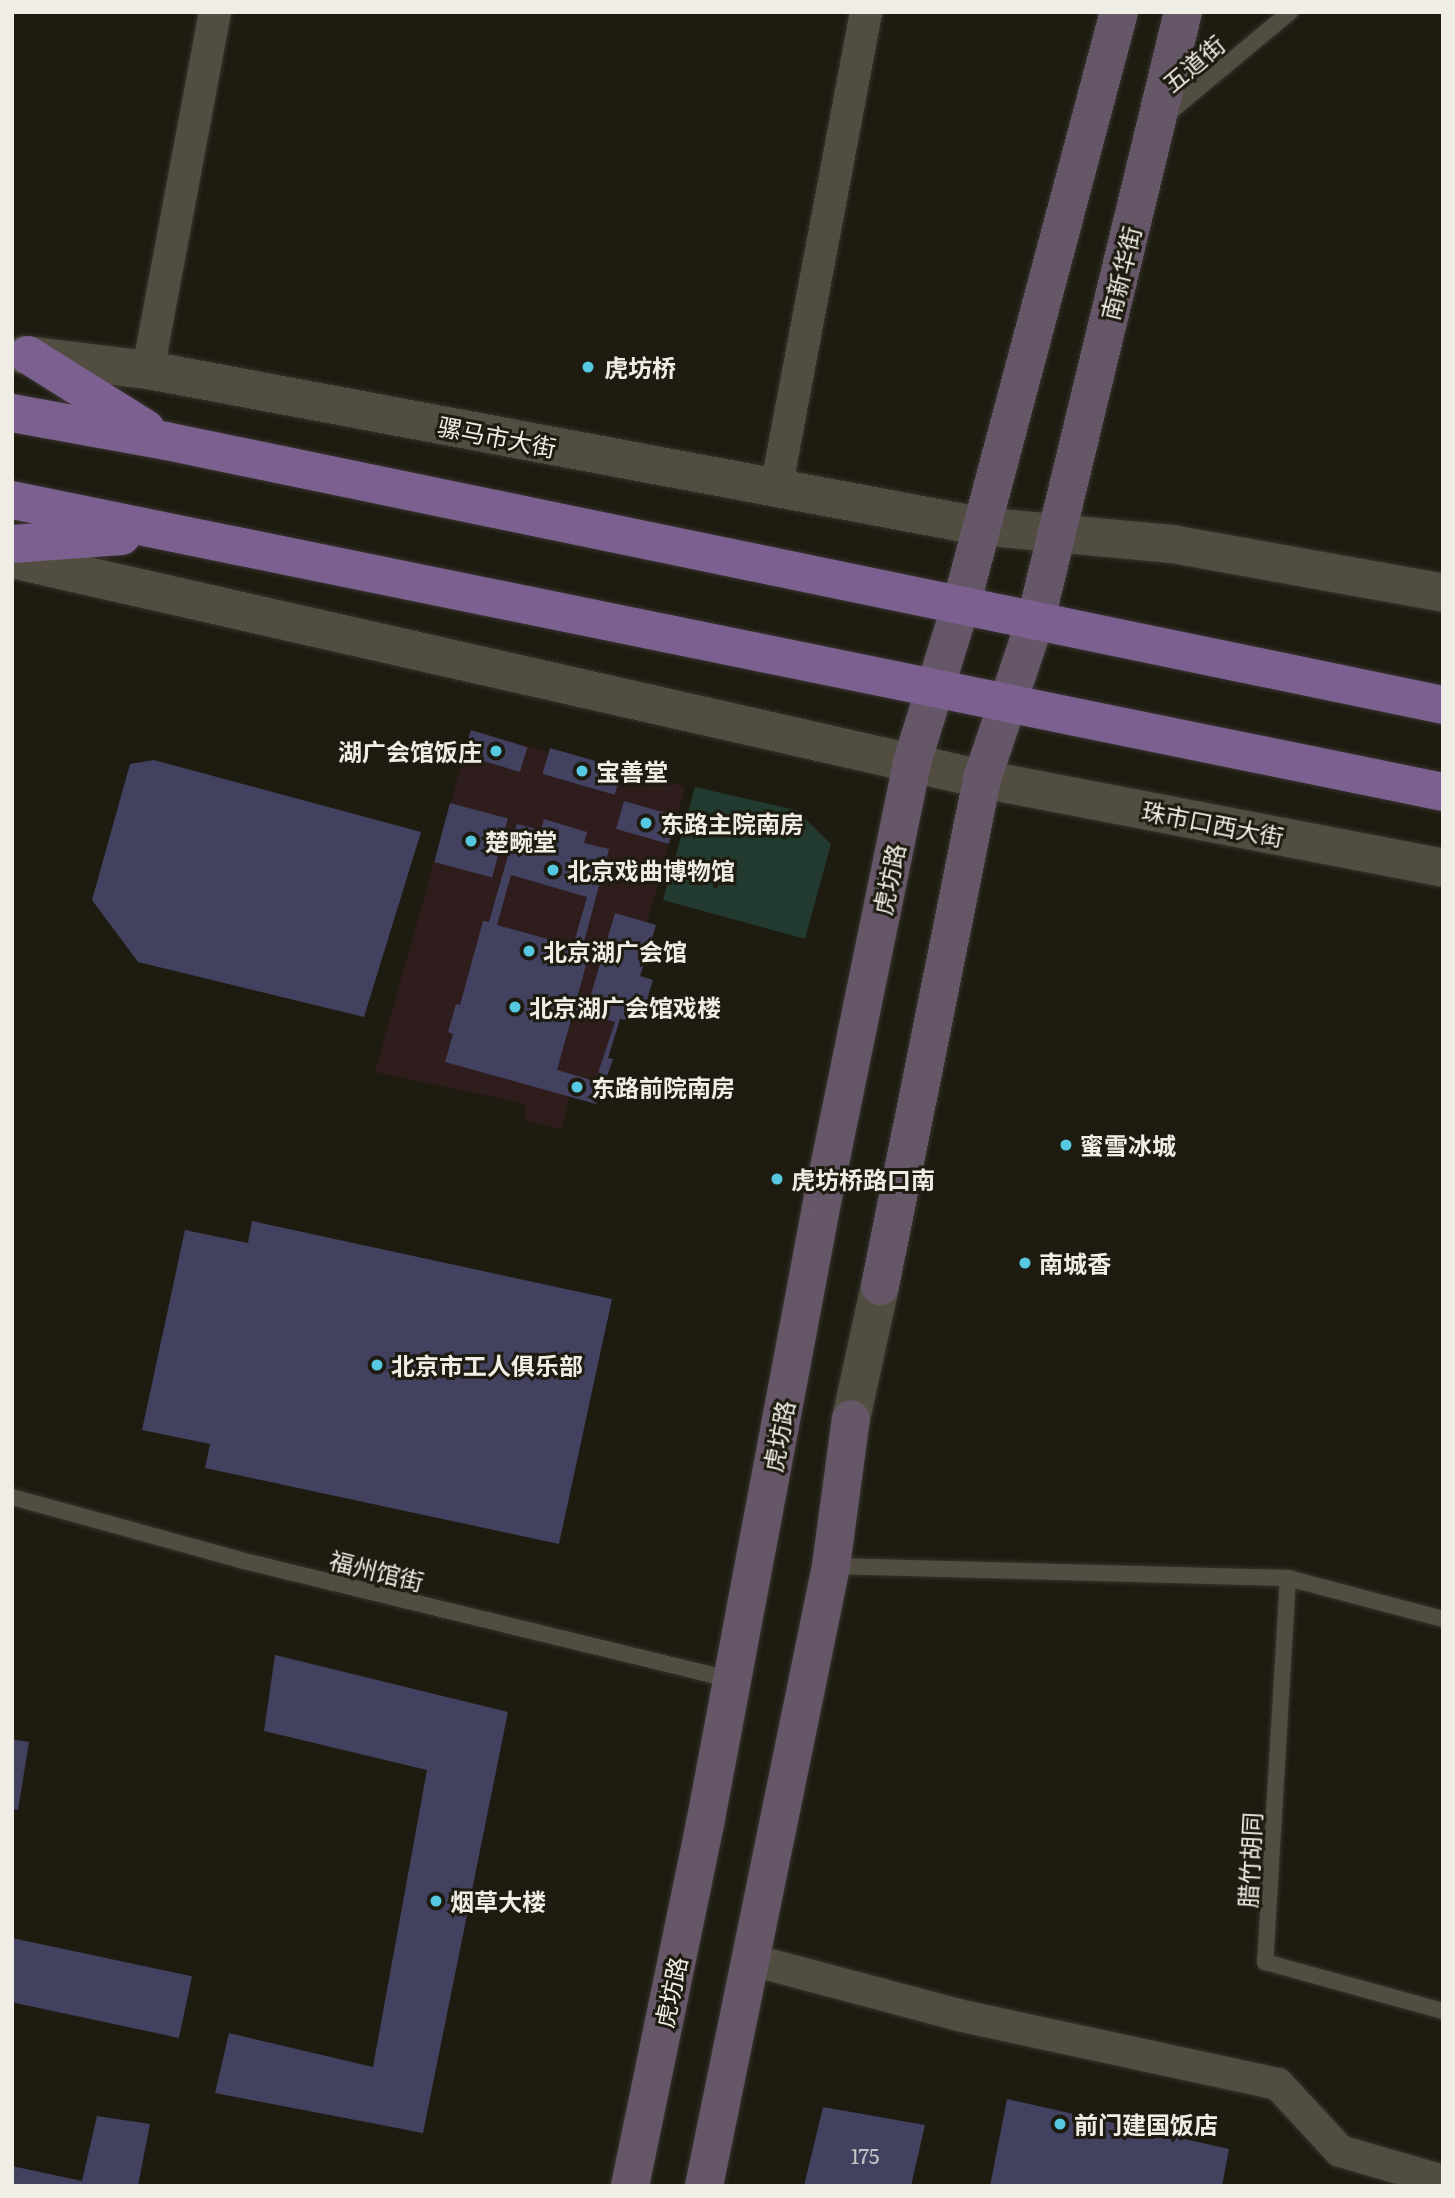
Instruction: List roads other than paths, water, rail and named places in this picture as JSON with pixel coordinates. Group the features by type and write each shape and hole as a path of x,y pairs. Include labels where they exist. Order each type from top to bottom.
{"main road":[{"name":"南新华街","path":"1008,702 1036,619 1183,12"},
{"path":"980,526 1117,13"},
{"path":"20,354 166,441"},
{"path":"12,413 166,441 1443,705"},
{"path":"12,500 163,533 1443,792"},
{"name":"虎坊路","path":"630,2186 733,1680 823,1197 912,762 933,687 961,605 980,526"},
{"path":"12,544 163,533"},
{"path":"880,1286 982,779 1008,702"},
{"path":"704,2186 831,1566 852,1419"}],"street":[{"path":"148,370 215,12"},
{"path":"776,489 866,12"},
{"name":"骡马市大街","path":"20,354 148,370 980,526 1056,534"},
{"path":"1056,534 1172,544 1443,593"},
{"path":"12,559 912,762"},
{"name":"珠市口西大街","path":"912,762 982,779 1443,868"},
{"path":"852,1419 880,1286"},
{"path":"752,1960 958,2015 1278,2084 1340,2151 1443,2181"}],"lane":[{"name":"五道街","path":"1158,122 1290,12"},
{"name":"福州馆街","path":"12,1497 240,1560 733,1680"},
{"path":"831,1566 1288,1578 1443,1619"},
{"name":"腊竹胡同","path":"1288,1578 1265,1962 1443,2011"}],"place":[{"name":"虎坊桥","path":"588,367"},
{"name":"湖广会馆饭庄","path":"496,751"},
{"name":"宝善堂","path":"582,771"},
{"name":"东路主院南房","path":"646,823"},
{"name":"楚畹堂","path":"471,841"},
{"name":"北京戏曲博物馆","path":"553,870"},
{"name":"北京湖广会馆","path":"529,951"},
{"name":"北京湖广会馆戏楼","path":"515,1007"},
{"name":"东路前院南房","path":"577,1087"},
{"name":"蜜雪冰城","path":"1066,1145"},
{"name":"虎坊桥路口南","path":"777,1179"},
{"name":"南城香","path":"1025,1263"},
{"name":"北京市工人俱乐部","path":"377,1365"},
{"name":"烟草大楼","path":"436,1901"},
{"name":"前门建国饭店","path":"1060,2124"}]}
